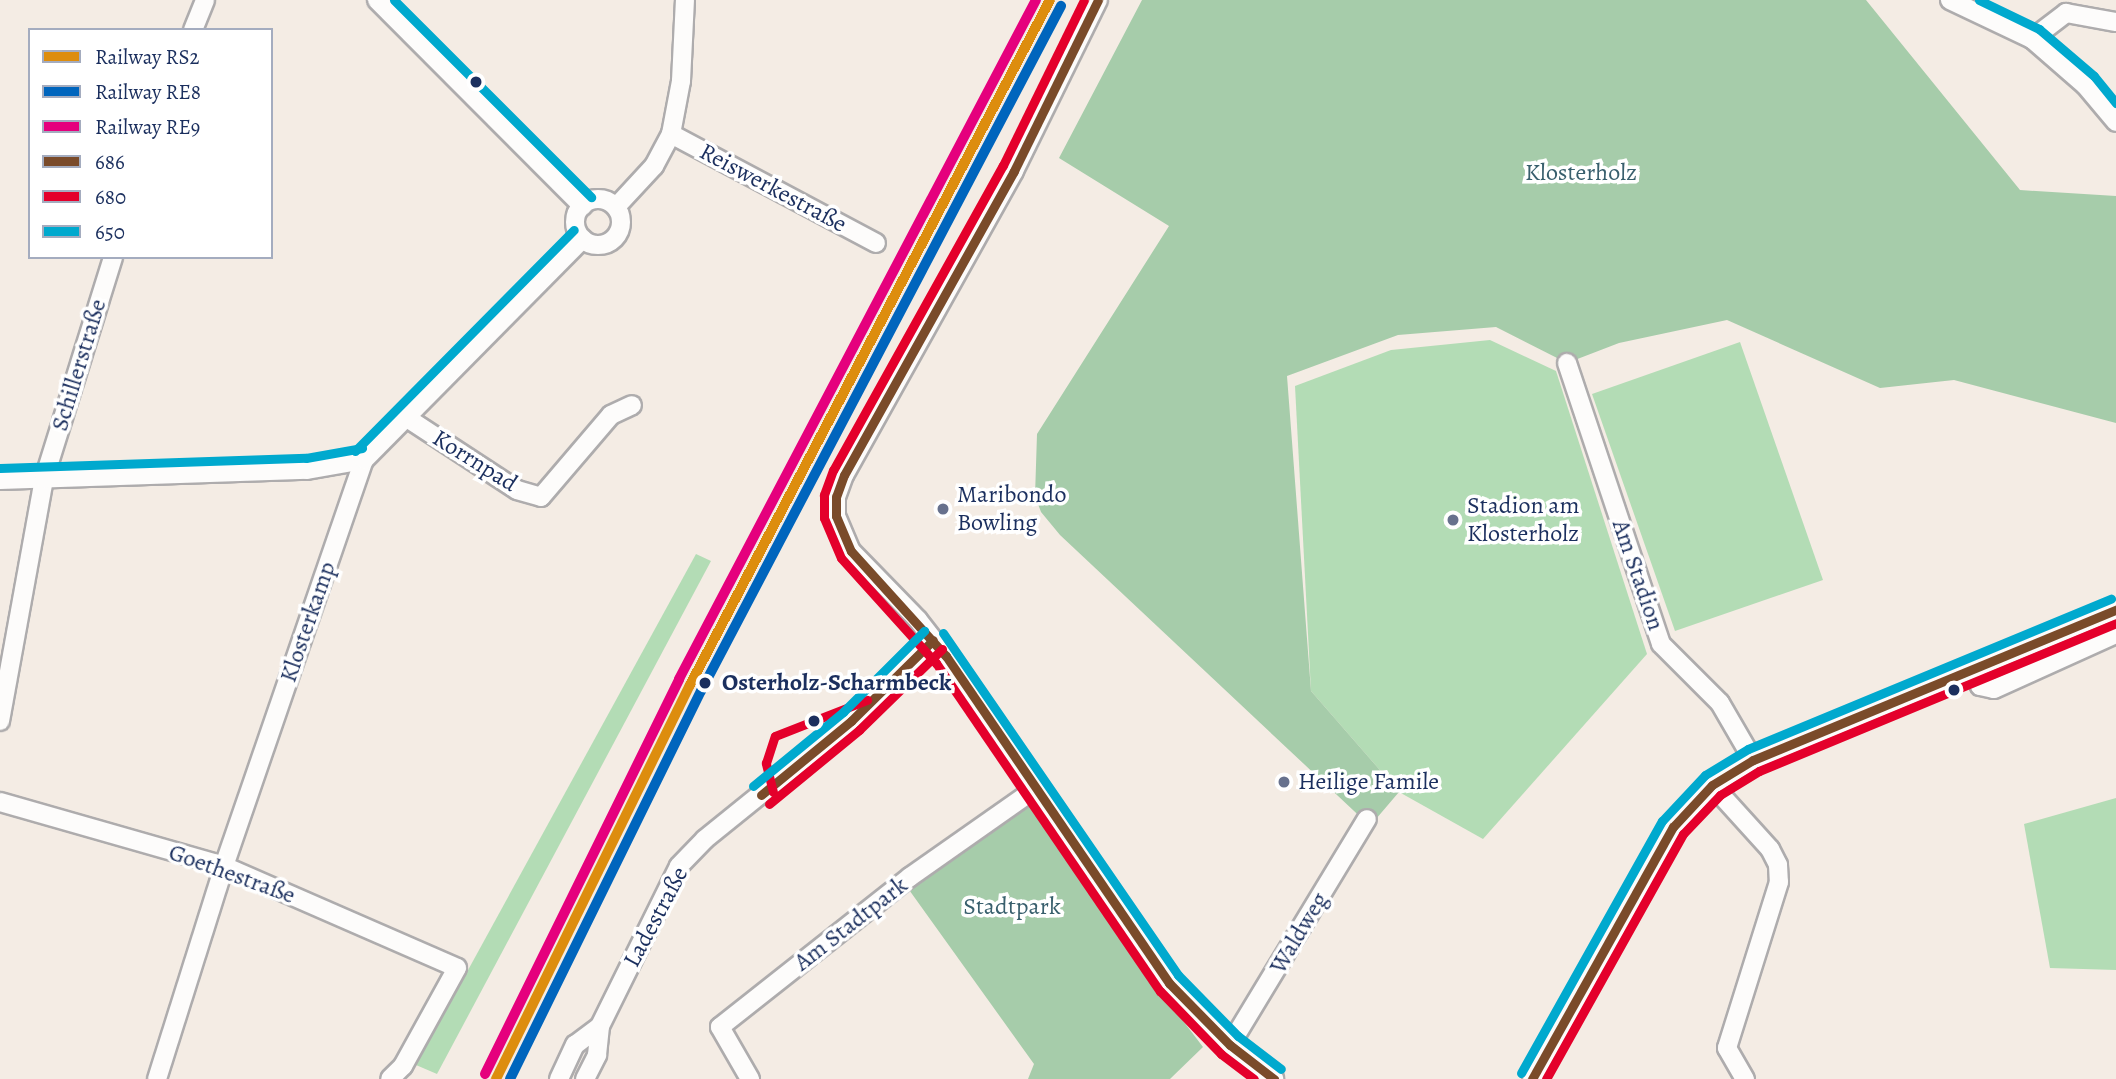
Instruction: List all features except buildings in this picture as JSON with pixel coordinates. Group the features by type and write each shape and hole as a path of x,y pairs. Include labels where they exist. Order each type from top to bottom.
{"street":[{"path":"194,28 205,0"},
{"path":"377,0 582,206"},
{"path":"616,207 654,166 671,134 681,81 685,0"},
{"path":"1098,0 1014,171 836,497 836,516 852,551 933,640 1169,984 1230,1045 1274,1079"},
{"path":"1950,0 2032,39 2085,85 2116,122"},
{"path":"2032,39 2066,13 2116,22"},
{"name":"Reiswerkestraße","path":"671,134 876,243"},
{"path":"600,200 616,207 621,225 615,238 601,245 583,239 575,223 582,206 600,200"},
{"name":"Klosterkamp","path":"157,1079 224,866 364,460 583,239"},
{"name":"Schillerstraße","path":"0,721 44,479 112,259"},
{"name":"Am Stadion","path":"1567,363 1661,644 1720,703 1753,761"},
{"name":"Korrnpad","path":"407,418 517,490 541,497 611,415 632,405"},
{"path":"0,480 307,470 364,460"},
{"path":"1532,1079 1673,827 1712,785 1753,761 2116,610"},
{"path":"1972,670 1980,686 1994,689 2116,634"},
{"name":"Ladestraße","path":"585,1079 597,1055 600,1026 679,866 850,721 933,640"},
{"path":"1712,785 1770,849 1778,864 1779,882 1727,1048 1745,1079"},
{"name":"Am Stadtpark","path":"750,1079 720,1027 910,877 1034,790"},
{"name":"Goethestraße","path":"0,802 224,866 457,968 403,1066 390,1079"},
{"name":"Waldweg","path":"1230,1045 1367,819"},
{"name":"Ladestraße","path":"559,1079 575,1045 600,1026"}],"green space":[{"name":"Klosterholz","path":"1142,0 1866,0 2020,190 2116,196 2116,423 1954,380 1880,388 1727,320 1619,343 1567,363 1496,327 1398,335 1287,376 1311,691 1399,792 1370,826 1060,535 1041,512 1035,496 1037,434 1169,226 1059,158"},
{"name":"Stadion am Klosterholz","path":"1490,340 1556,371 1647,654 1483,839 1399,792 1311,691 1295,386 1391,350"},
{"path":"1740,342 1823,580 1675,631 1592,394"},
{"path":"696,554 711,561 437,1074 416,1065"},
{"name":"Stadtpark","path":"1031,798 1113,929 1203,1047 1170,1079 1028,1079 1034,1064 907,887"},
{"path":"2116,798 2116,970 2050,968 2024,824"}],"rail line":[{"name":"RE9","path":"485,1074 679,679 1036,0"},
{"name":"RS2","path":"496,1079 690,685 1050,0"},
{"name":"RE8","path":"510,1079 701,691 1061,6"}],"transit line":[{"name":"650","path":"394,0 591,197"},
{"name":"680","path":"1084,0 1003,165 833,470 824,495 824,518 841,558 936,663 1160,991 1221,1054 1254,1079"},
{"name":"686","path":"1098,0 1014,171 844,475 836,497 836,516 851,551 946,656 1169,983 1230,1045 1274,1079"},
{"name":"650","path":"1979,0 2039,29 2094,76 2116,103"},
{"name":"650","path":"355,451 574,230"},
{"name":"650","path":"0,468 306,458 362,448"},
{"name":"650","path":"1521,1073 1662,821 1705,775 1748,749 2111,599"},
{"name":"686","path":"1532,1079 1673,827 1712,785 1753,760 2116,610"},
{"name":"680","path":"1546,1079 1683,834 1720,795 1759,771 2116,623"},
{"name":"650","path":"753,786 843,712 924,631"},
{"name":"650","path":"943,633 1178,975 1238,1036 1281,1069"},
{"name":"686","path":"761,795 851,721 933,640"},
{"name":"680","path":"769,804 859,730 942,649"},
{"name":"680","path":"773,792 766,763 775,736 867,700"}],"place":[{"name":"Maribondo Bowling","path":"943,509"},
{"name":"Stadion am Klosterholz","path":"1453,520"},
{"name":"Osterholz-Scharmbeck","path":"705,683"},
{"name":"Heilige Famile","path":"1284,782"}]}
